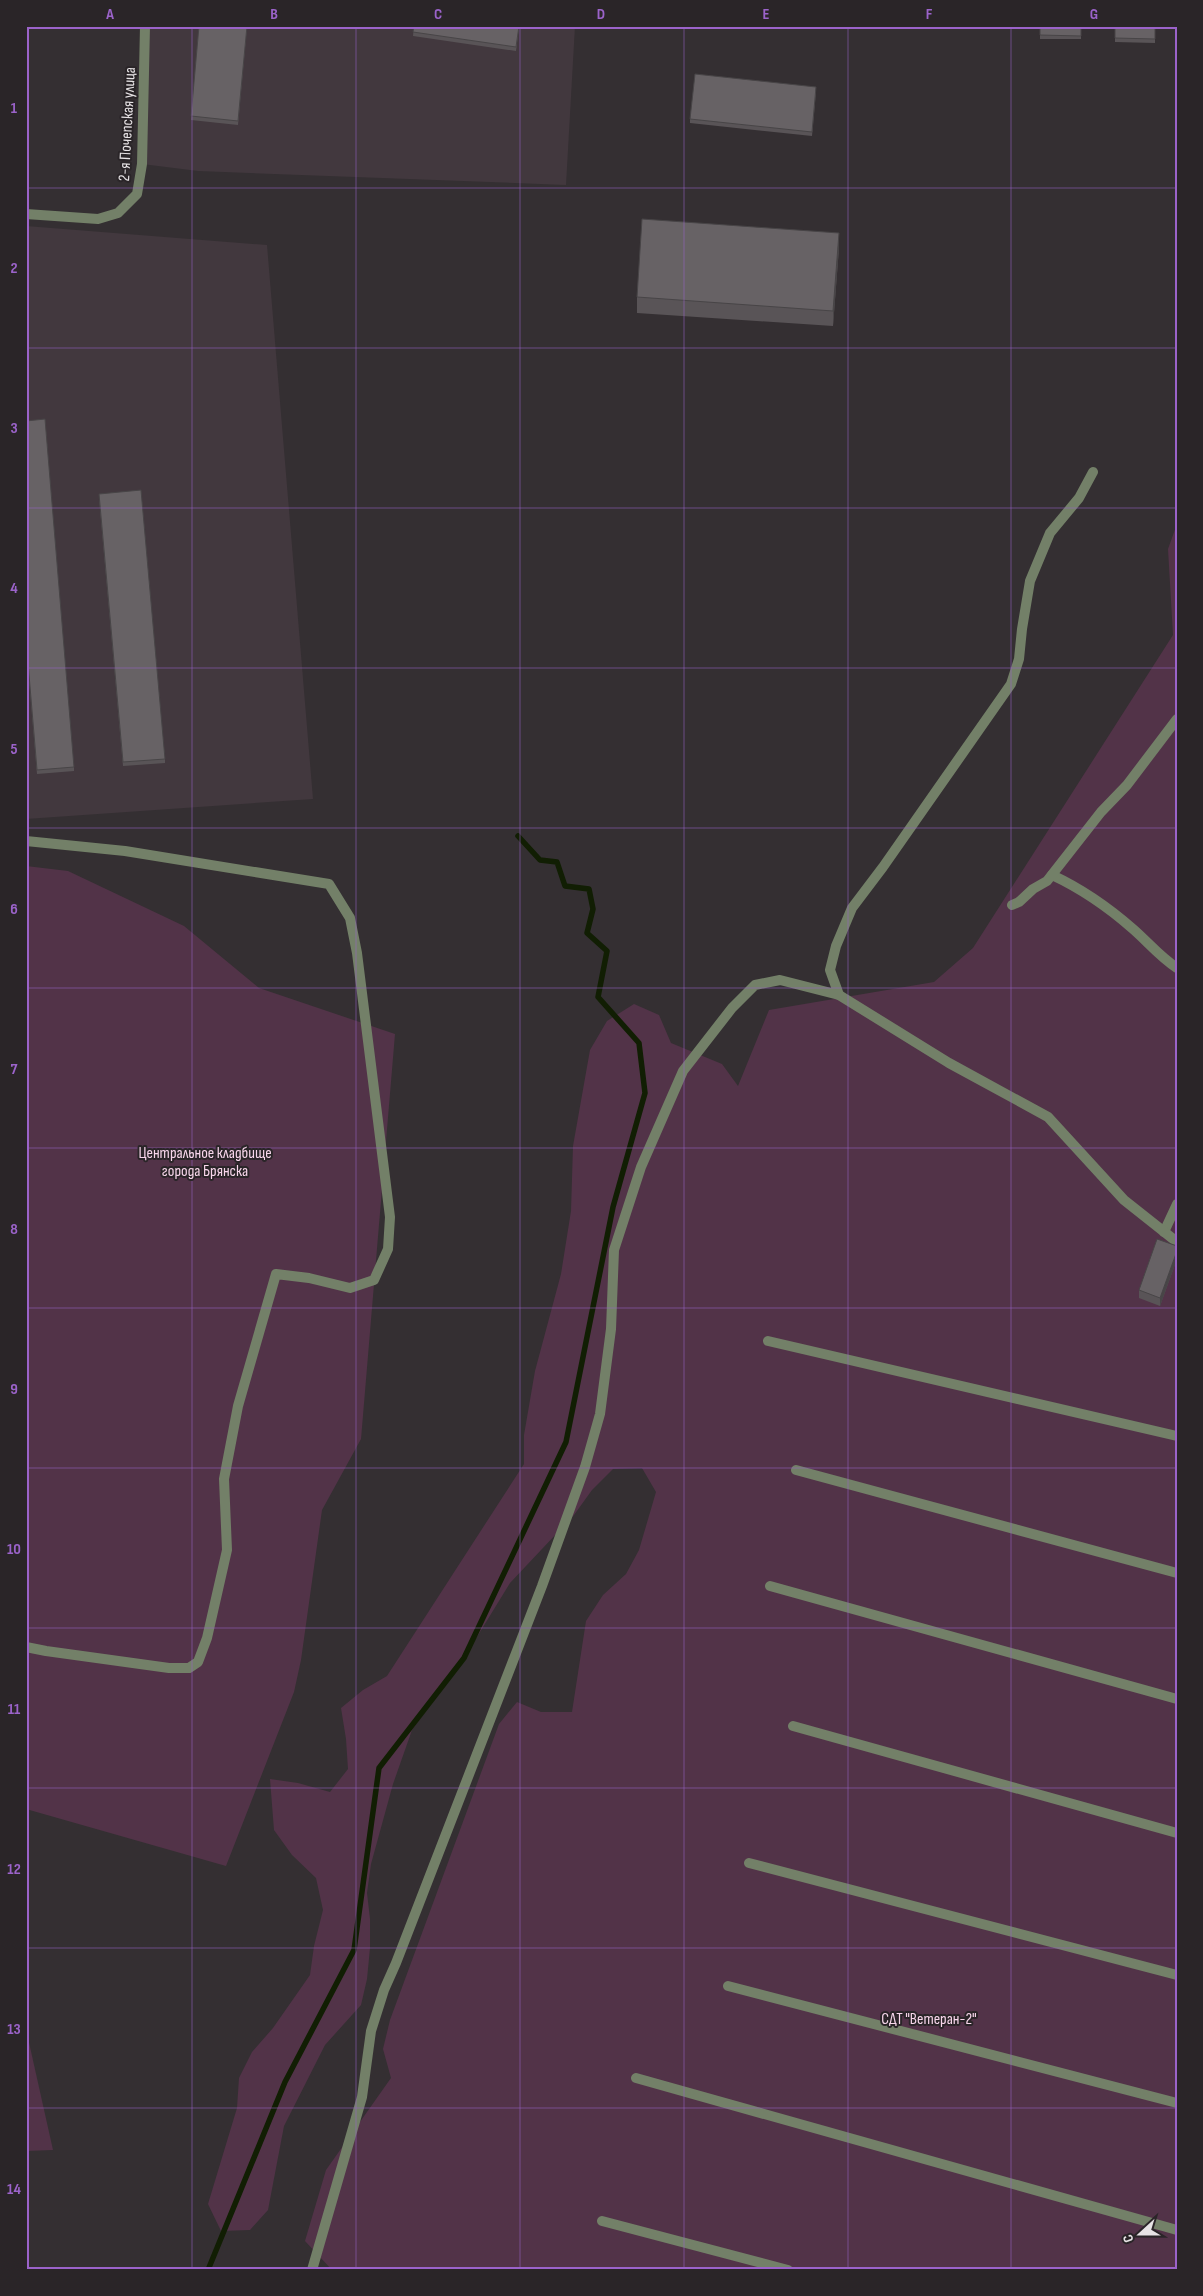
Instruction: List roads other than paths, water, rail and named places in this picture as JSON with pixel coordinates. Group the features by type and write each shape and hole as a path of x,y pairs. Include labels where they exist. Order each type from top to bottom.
{"street":[{"name":"2-я Почепская улица","path":"26,214 98,219 118,213 137,194 142,164 145,26"},
{"path":"839,995 830,970 836,946 852,908 883,867 1011,684 1019,659 1030,581 1050,533 1079,498 1093,472"},
{"path":"1012,905 1019,902 1052,875 1101,812 1127,785 1177,719"},
{"path":"26,841 125,851 329,884 350,918 357,953 390,1217 388,1249 374,1280 350,1288 309,1278 276,1274 238,1406 224,1479 227,1550 207,1638 198,1662 188,1668 169,1668 26,1647"},
{"path":"1052,875 1100,902 1135,930 1166,961 1177,968"},
{"path":"312,2270 362,2098 371,2031 384,1990 542,1586 585,1467 600,1414 611,1329 614,1250 640,1167 683,1071 732,1008 755,985 780,980 839,995 949,1064 1048,1117 1124,1200 1177,1242"},
{"path":"1164,1232 1177,1204"},
{"path":"768,1341 1177,1436"},
{"path":"796,1470 1177,1574"},
{"path":"770,1586 1177,1699"},
{"path":"793,1726 1177,1833"},
{"path":"749,1863 1177,1975"},
{"path":"728,1986 1177,2103"},
{"path":"636,2078 1177,2230"},
{"path":"602,2221 788,2270"}],"waterway":[{"path":"208,2270 285,2082 354,1950 379,1768 464,1658 566,1442 613,1207 645,1093 639,1043 598,997 607,951 587,933 593,909 589,889 565,886 557,862 540,860 518,836"}],"park label":[{"name":"Центральное кладбище города Брянска","path":"205,1161"},
{"name":"СДТ \"Ветеран-2\"","path":"929,2018"}]}
